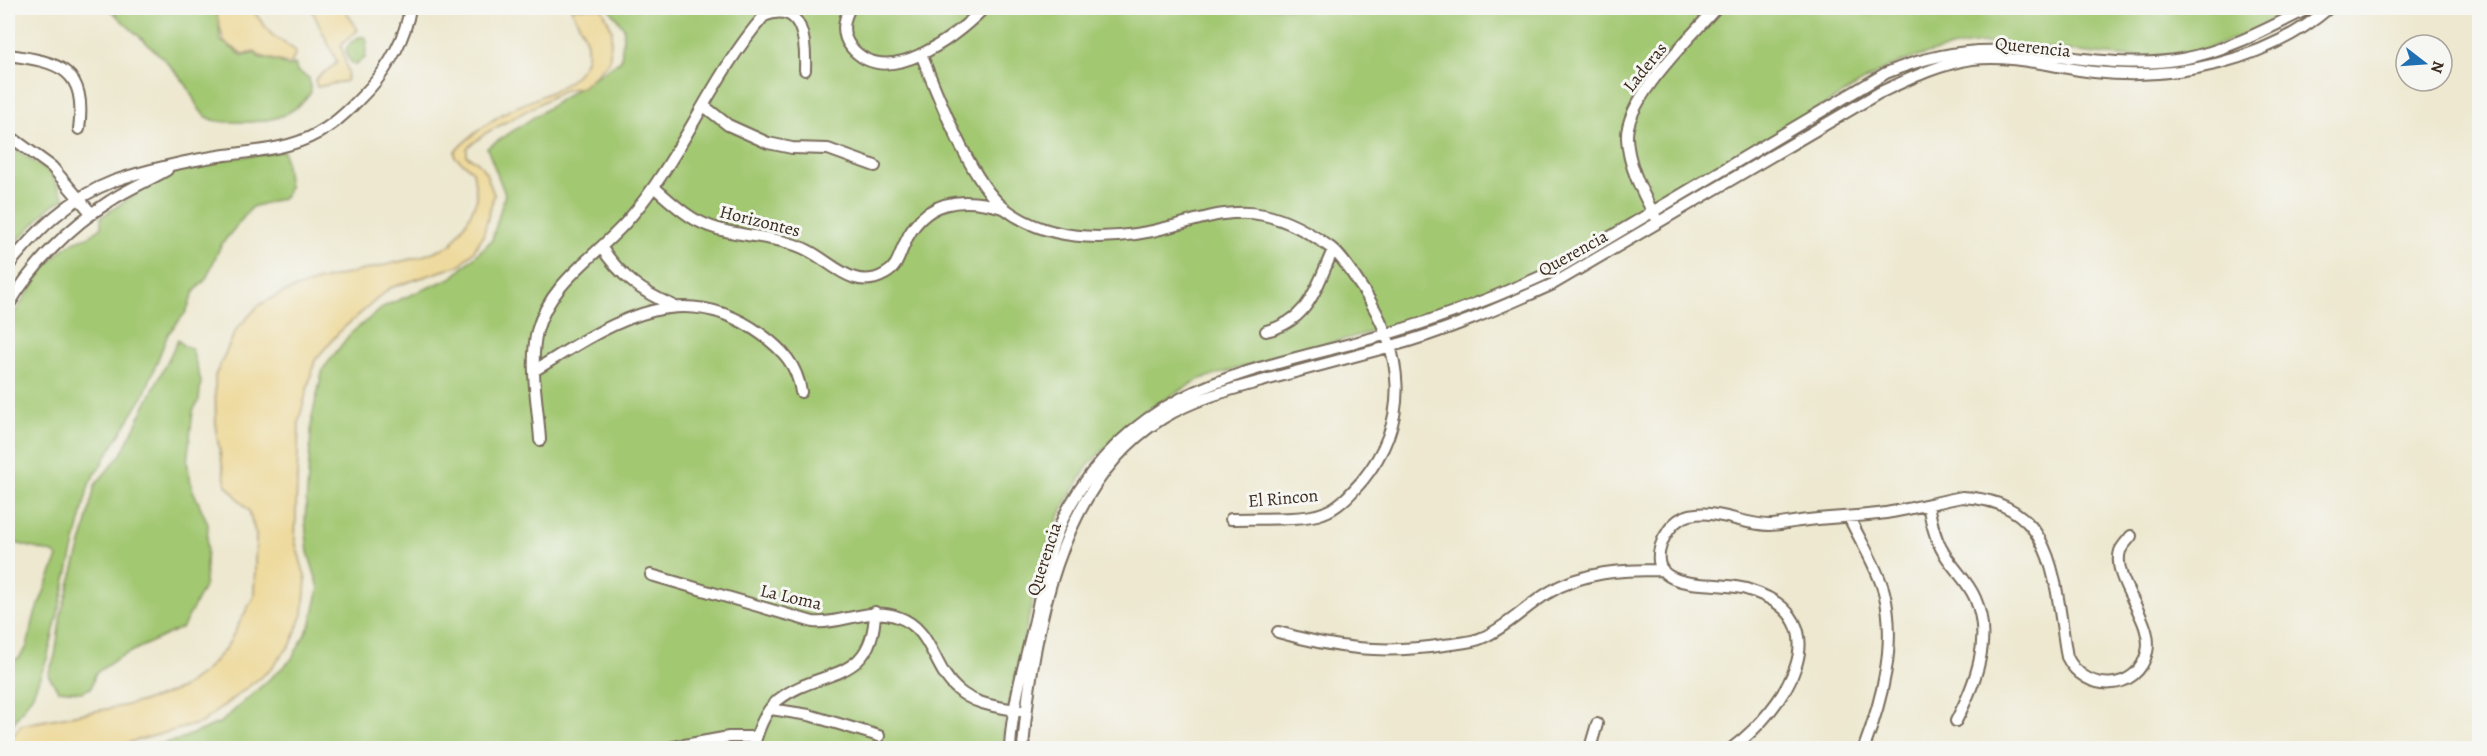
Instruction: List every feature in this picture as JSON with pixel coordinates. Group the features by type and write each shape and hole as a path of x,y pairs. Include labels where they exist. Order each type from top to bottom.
{"street":[{"path":"8,266 40,229 80,198 113,182 223,156 262,151 318,134 380,78 393,55 410,8"},
{"path":"850,8 845,18 845,34 848,42 860,56 885,64 921,54 954,35 984,8"},
{"name":"Laderas","path":"1660,224 1630,161 1626,137 1628,121 1639,98 1716,8"},
{"name":"Querencia","path":"1010,748 1014,710 1050,557 1067,510 1097,465 1121,439 1147,417 1208,384 1387,334 1525,284 1553,271 1652,210 1886,73 1913,62 1988,54 2146,63 2182,59 2265,31 2309,8"},
{"name":"Querencia","path":"1021,748 1036,656 1059,557 1088,495 1105,469 1127,446 1164,417 1210,396 1391,346 1503,306 1553,284 1660,224 1878,93 1920,73 1988,54 2034,60 2093,72 2128,74 2186,71 2287,39 2329,8"},
{"path":"540,440 535,370 537,331 552,297 627,222 655,188 752,30 764,16 776,11 787,14 798,21 803,34 805,70"},
{"path":"921,54 938,96 977,174 988,191 1004,208"},
{"path":"8,55 42,60 67,73 76,85 82,104 79,129"},
{"path":"704,106 728,125 768,143 792,148 828,149 875,166"},
{"path":"8,135 52,167 92,214"},
{"path":"8,306 37,264 92,214 110,200 173,167"},
{"name":"Horizontes","path":"655,188 697,221 720,230 783,240 808,250 848,276 860,280 885,274 894,267 909,235 919,222 942,205 968,200 1004,208"},
{"name":"El Rincon","path":"1004,208 1043,230 1082,237 1126,236 1172,226 1211,214 1264,215 1307,232 1333,250 1370,301 1387,334 1398,385 1396,415 1374,466 1352,493 1324,513 1231,519"},
{"path":"601,247 610,261 635,286 673,306 710,311 753,328 787,356 798,373 801,392"},
{"path":"1266,331 1291,322 1301,314 1333,250"},
{"path":"535,370 617,322 673,306"},
{"path":"1732,748 1761,722 1783,695 1792,679 1801,638 1791,615 1774,602 1750,590 1680,580 1669,576 1663,570 1659,556 1664,534 1673,523 1696,513 1706,513 1751,525 1773,525 1849,517 1962,497 1974,497 2005,508 2021,516 2034,528 2045,544 2067,657 2073,669 2083,678 2100,684 2131,676 2141,666 2147,652 2148,637 2119,565 2121,550 2131,536"},
{"path":"1928,504 1933,529 1942,550 1961,573 1976,599 1983,632 1980,659 1972,690 1956,720"},
{"path":"1849,517 1884,592 1888,621 1888,660 1881,699 1864,748"},
{"path":"1278,632 1318,643 1381,651 1467,642 1494,632 1548,593 1570,582 1590,575 1620,570 1663,570"},
{"name":"La Loma","path":"651,575 813,622 822,623 875,612 900,617 914,625 926,639 944,675 957,690 984,704 1027,713"},
{"path":"753,748 756,737 771,709 778,701 797,689 848,669 864,656 875,629 875,612"},
{"path":"771,709 809,715 879,736"},
{"path":"1014,710 1021,721 1021,748"},
{"path":"1590,748 1597,724"},
{"path":"668,748 729,736 756,737"}],"green space":[{"path":"108,8 213,8 219,19 220,40 243,56 256,53 258,57 278,61 289,67 295,64 297,71 309,78 311,92 295,108 277,118 256,122 223,122 210,119 200,111 187,86 169,65"},
{"path":"609,8 2296,8 2226,42 2183,54 2135,57 2016,44 1980,43 1910,59 1886,68 1550,269 1418,319 1200,379 1142,413 1089,464 1062,509 1042,560 1004,723 1003,748 143,748 178,740 221,722 291,660 311,623 319,588 308,552 305,521 312,417 323,369 350,334 385,306 453,277 492,240 505,194 487,148 621,60 624,28"},
{"path":"359,37 365,37 367,41 365,58 354,65 347,57 346,50 350,43"},
{"path":"8,144 50,173 65,199 51,206 8,251"},
{"path":"284,151 289,187 284,198 252,207 221,245 206,279 194,292 186,312 168,334 144,395 89,484 47,659 33,694 8,731 8,662 19,658 27,647 35,614 58,557 53,553 8,541 8,322 43,271 60,252 74,242 92,235 101,227 101,217 160,178 205,162"},
{"path":"178,340 184,346 192,349 201,381 199,400 193,411 187,462 192,488 208,524 205,585 183,627 118,658 95,674 91,688 81,692 58,690 48,675 55,656 61,614 95,485 121,454"}],"sand":[{"path":"215,8 251,8 271,34 296,51 291,64 260,56 255,52 243,54 224,42"},
{"path":"311,8 344,8 358,30 341,45 348,73 346,81 317,87 315,80 337,62"},
{"path":"571,8 602,8 612,30 609,62 582,87 564,90 486,133 467,148 467,156 478,162 486,173 494,195 483,236 474,251 460,265 390,288 340,331 315,360 299,420 295,541 306,580 303,614 291,644 270,670 201,723 109,748 8,748 8,742 21,725 123,706 156,698 182,688 204,672 226,648 254,596 256,535 249,511 226,485 216,431 215,376 236,330 259,305 282,293 317,281 420,257 451,245 468,219 477,199 473,171 455,157 455,151 499,116 554,90 576,75 587,55 587,43"}]}
